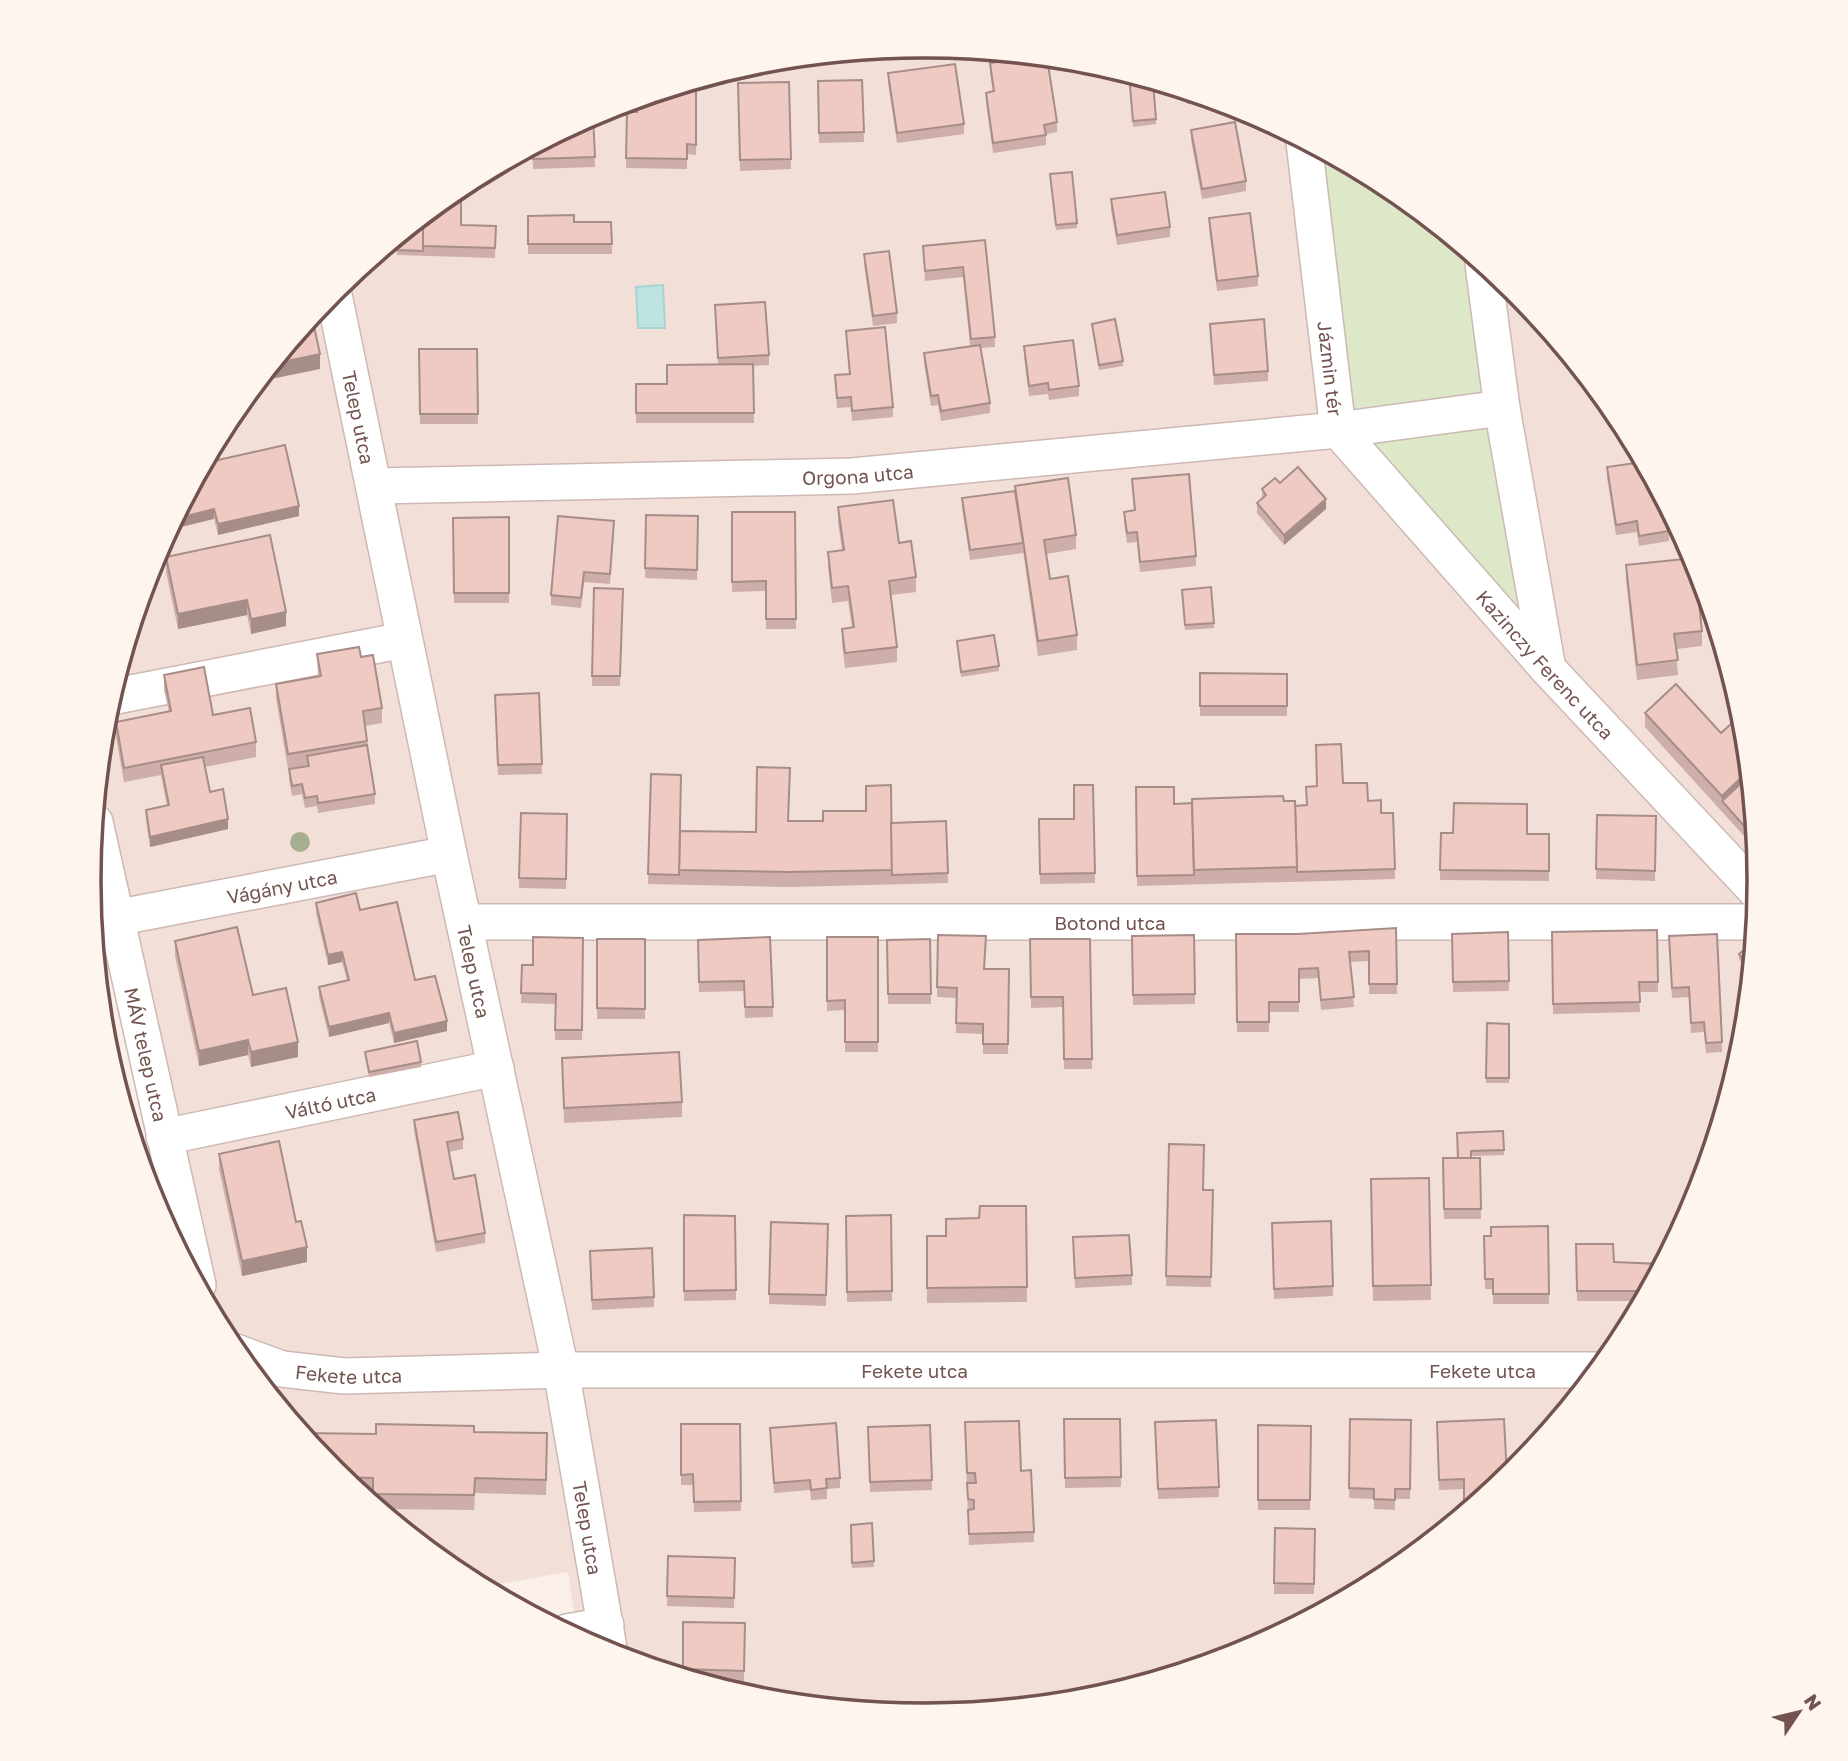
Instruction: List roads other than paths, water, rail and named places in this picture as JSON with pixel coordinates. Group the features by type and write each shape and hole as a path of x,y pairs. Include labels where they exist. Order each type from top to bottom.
{"street":[{"name":"Jázmin tér","path":"1305,152 1338,430 1502,408"},
{"path":"1485,280 1502,408 1548,669"},
{"name":"Telep utca","path":"336,305 449,854 561,1370 608,1639"},
{"name":"Orgona utca","path":"375,486 852,476 1338,430"},
{"name":"Kazinczy Ferenc utca","path":"1338,430 1548,669 1747,881"},
{"path":"123,695 404,640"},
{"name":"Vágány utca","path":"115,918 449,854"},
{"name":"MÁV telep utca","path":"102,855 191,1253"},
{"name":"Botond utca","path":"464,922 1745,922"},
{"name":"Váltó utca","path":"164,1137 496,1068"},
{"name":"Fekete utca","path":"255,1359 282,1369 344,1376 561,1370 1585,1370"}],"water":[{"path":"663,285 665,328 638,328 636,287"}]}
